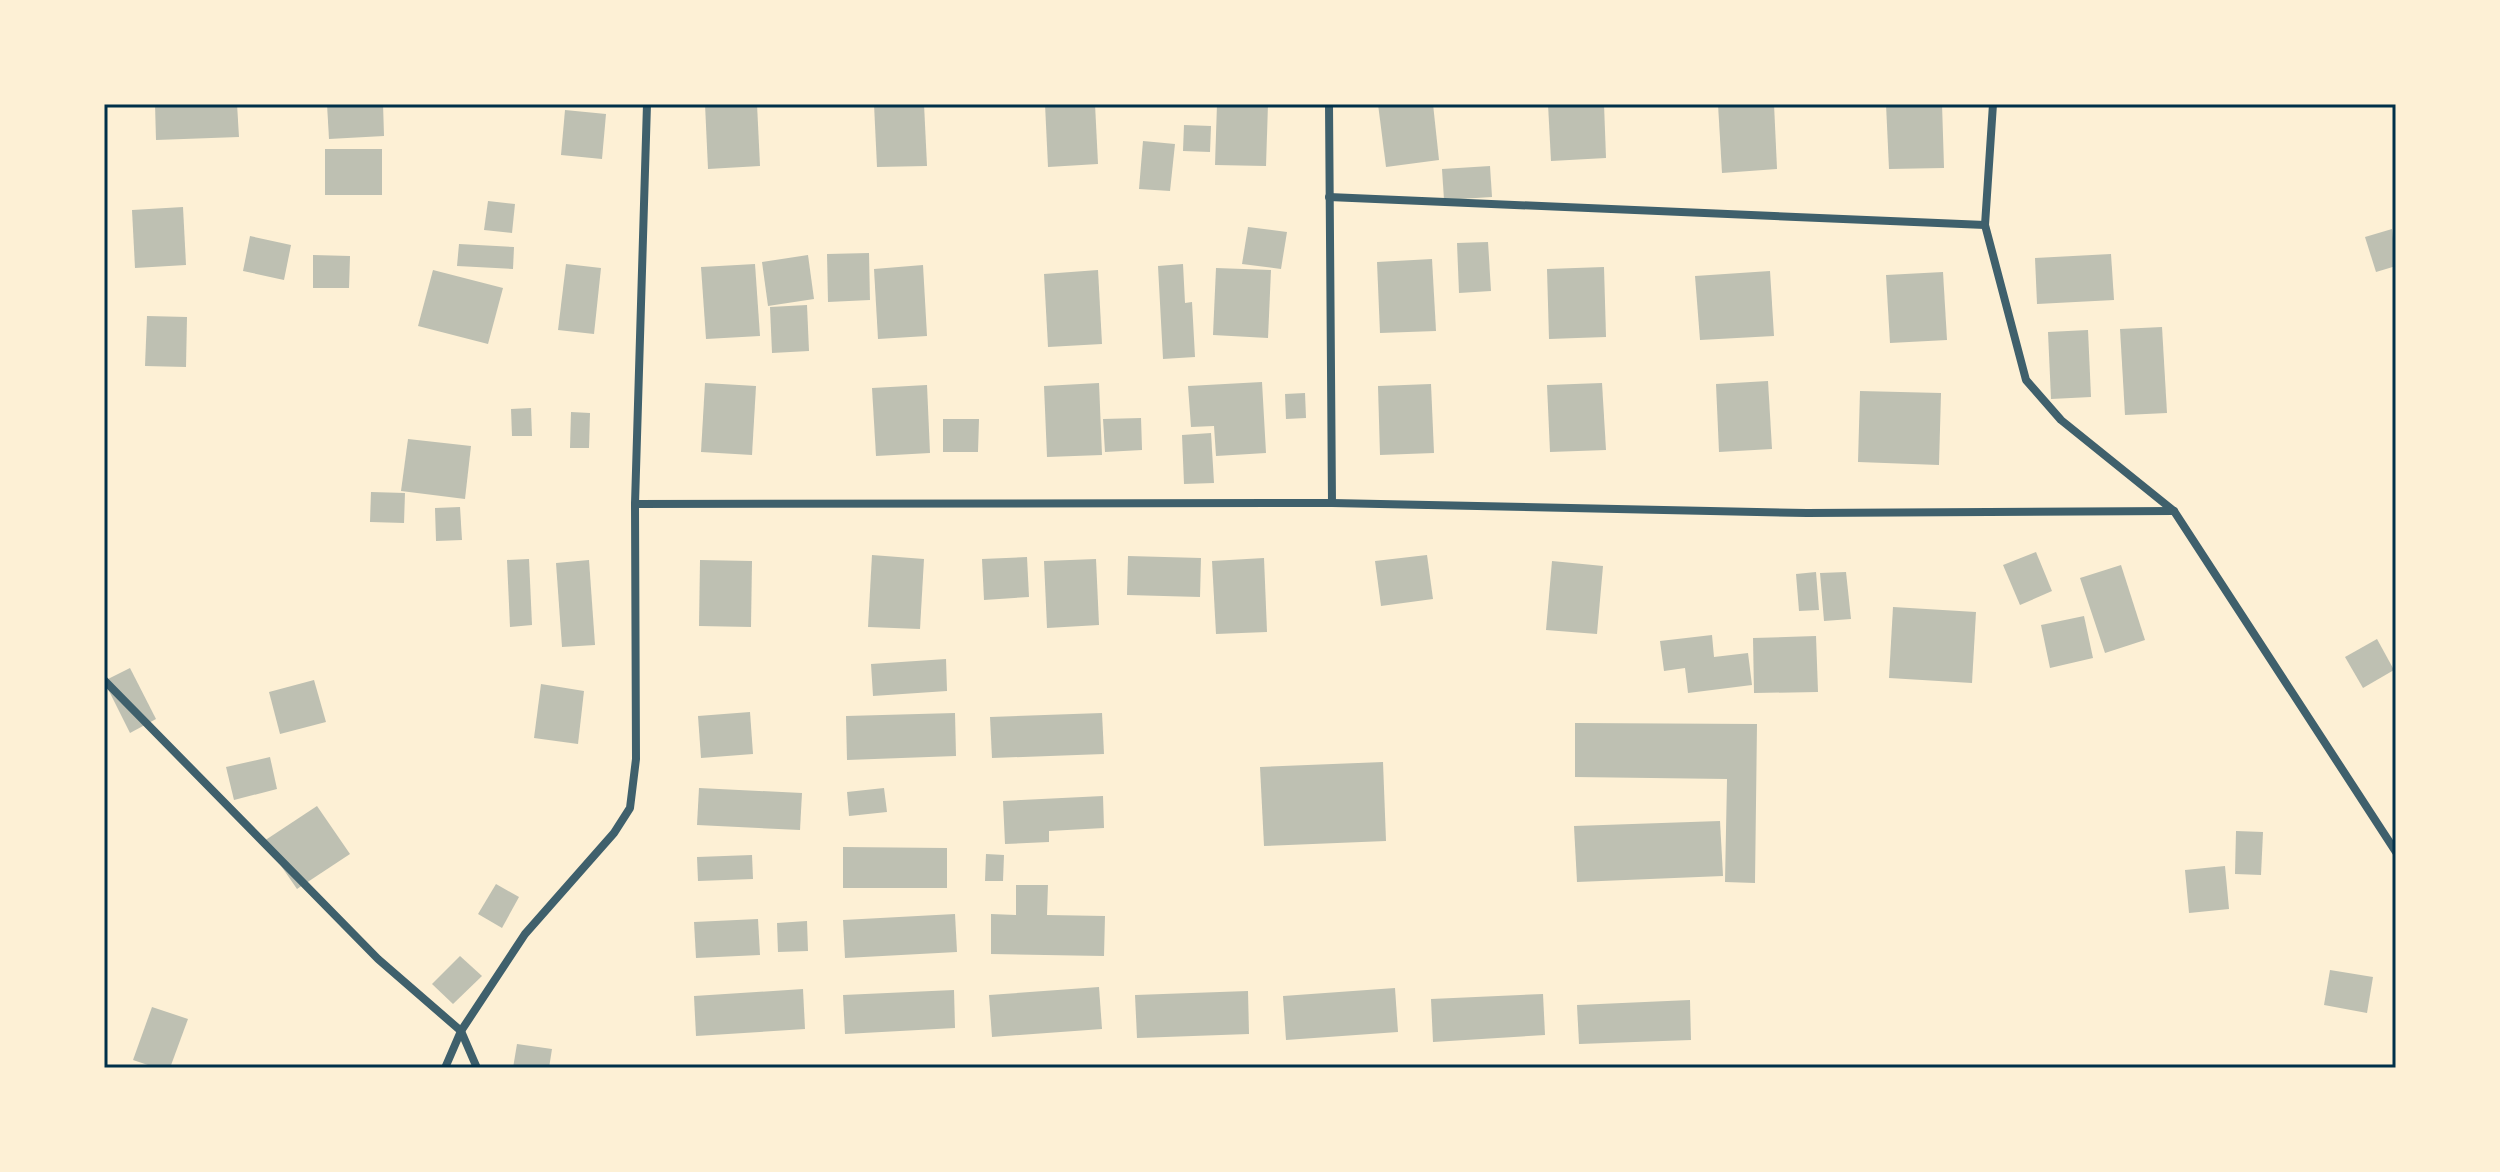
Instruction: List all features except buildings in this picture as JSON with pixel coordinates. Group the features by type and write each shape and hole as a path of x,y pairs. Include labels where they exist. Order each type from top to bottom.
{"street":[{"path":"445,1068 461,1031 525,934 614,833 630,808 636,759 635,504 647,104"},
{"path":"1329,104 1332,503"},
{"path":"1993,104 1985,225 2026,380 2061,420 2174,511 2396,852"},
{"path":"1329,197 1985,225"},
{"path":"635,504 1332,503 1807,513 2174,511"},
{"path":"104,680 367,948 461,1031 477,1068"}]}
